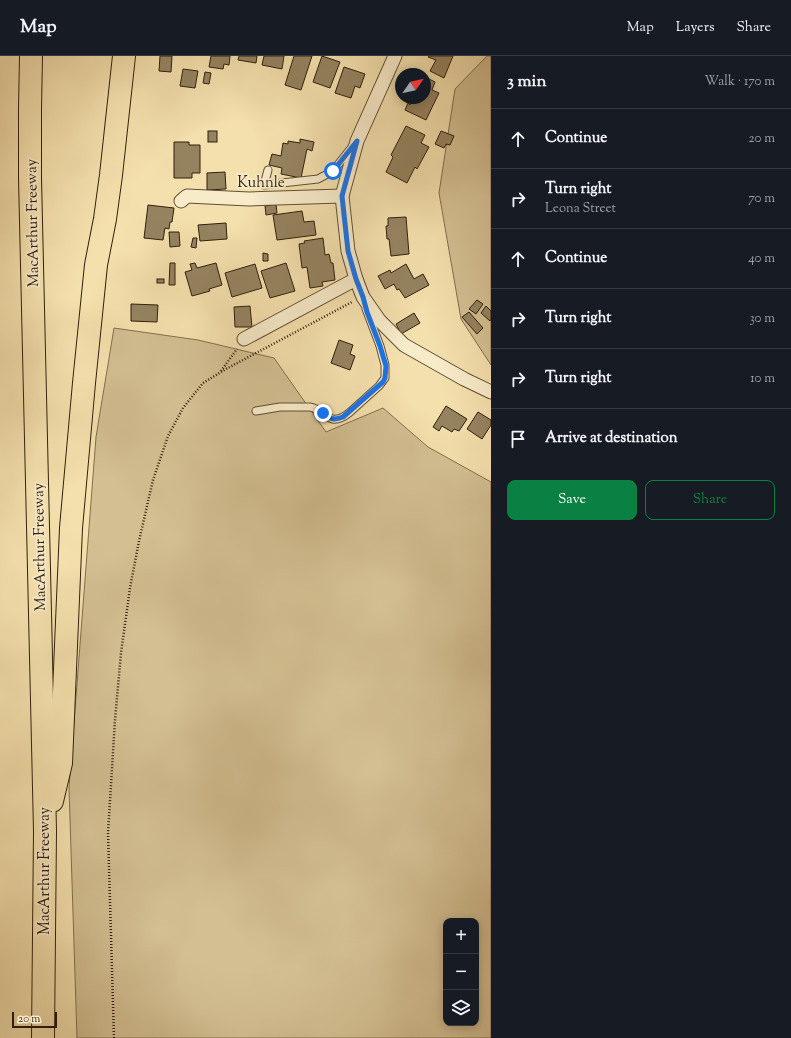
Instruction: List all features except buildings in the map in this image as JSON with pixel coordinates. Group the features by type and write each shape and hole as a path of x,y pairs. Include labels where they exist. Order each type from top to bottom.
{"highway":[{"name":"MacArthur Freeway","path":"31,56 30,178 45,831 43,1038"},
{"path":"45,831 61,763 70,528 96,265 105,219 111,175 124,56"}],"street":[{"path":"394,56 357,141 342,196 348,251 356,279 363,297 379,320 404,345 464,379 491,392"},
{"name":"Kuhnle","path":"181,201 187,196 249,199 342,196"},
{"path":"244,339 356,279"}],"lane":[{"path":"268,170 264,186 318,179 333,171 357,141"},
{"path":"256,411 280,407 310,407 315,408 327,417 336,420 348,414 383,382 385,378 386,366 363,297"}],"path":[{"path":"114,1038 108,834 115,720 121,653 130,588 138,541 152,480 168,436 183,408 203,383 363,297"},
{"path":"220,373 244,339"}],"shaded area":[{"path":"487,56 491,56 491,365 461,319 439,193 455,89"},
{"path":"114,328 198,340 274,358 326,432 383,408 428,447 491,482 491,1038 77,1038 69,788 96,437"}],"route":[{"path":"323,413 327,417 336,420 348,414 383,382 386,372 386,366 380,346 367,312 348,251 342,196 357,141 333,171"}]}
